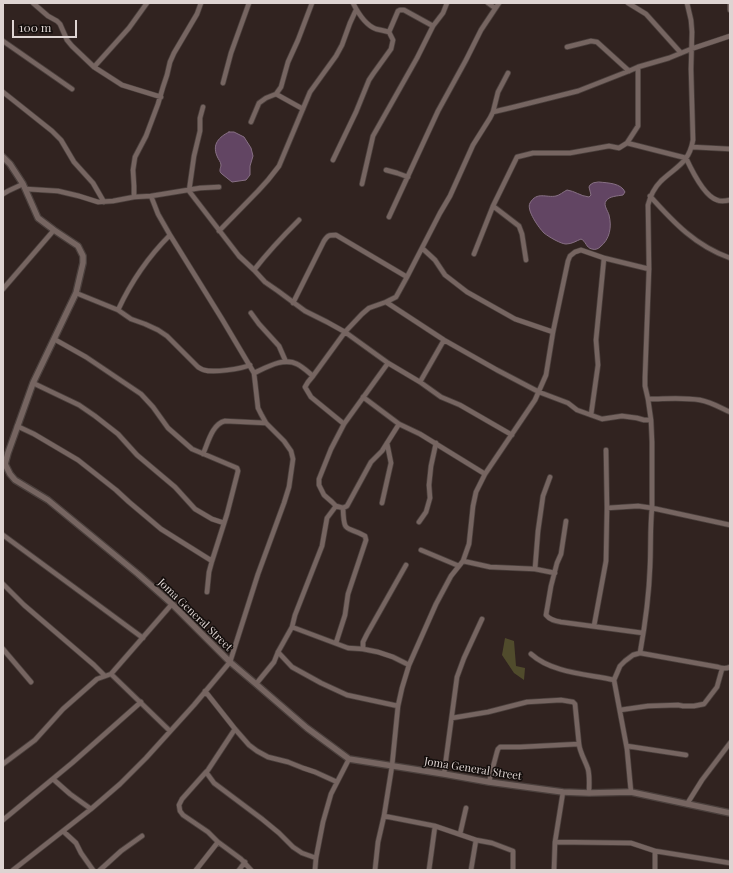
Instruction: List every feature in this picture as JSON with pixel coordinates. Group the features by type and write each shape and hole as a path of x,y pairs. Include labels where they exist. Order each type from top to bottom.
{"street":[{"path":"33,3 48,16 58,21 63,28 67,40 94,67 122,84 161,97"},
{"path":"94,67 129,28 147,3"},
{"path":"134,197 133,170 135,157 146,136 161,97 168,75 170,62 197,14 201,3"},
{"path":"223,83 231,53 249,3"},
{"path":"251,122 259,103 276,94 280,87 288,62 312,3"},
{"path":"352,3 356,10 375,29 389,32"},
{"path":"362,184 373,136 447,3"},
{"path":"488,3 495,8"},
{"path":"389,217 438,111 481,30 499,3"},
{"path":"628,3 646,14 681,53"},
{"path":"640,653 650,566 652,508 651,420 645,386 649,269 648,205 650,196 660,182 683,163 692,147 692,36 691,20 687,3"},
{"path":"730,3 730,10"},
{"path":"219,231 258,192 279,166 310,92 336,56 356,10"},
{"path":"333,160 356,112 369,80 391,49 393,40 389,32 398,11 404,10 433,26"},
{"path":"493,112 578,91 638,67 669,58 730,36"},
{"path":"3,41 72,89"},
{"path":"567,47 591,41 597,42 629,71"},
{"path":"474,254 517,157 533,153 570,153 609,146 619,148 627,143 638,126 638,67"},
{"path":"344,424 311,397 305,387 344,332 362,314 369,308 396,297 450,196 473,145 493,112 498,92 508,73"},
{"path":"3,92 56,135 64,144 74,162 93,183 104,202"},
{"path":"276,94 303,109"},
{"path":"203,107 200,118 200,131 188,190 239,256 265,282 305,311 344,332 388,363 420,382 441,397 460,405 512,435"},
{"path":"627,143 686,158 701,186 706,191 716,200 730,200"},
{"path":"692,147 730,149"},
{"name":"Joma General Street","path":"3,157 10,164 24,187 38,218 78,246 83,256 83,263 76,293 34,383 4,464 15,480 48,500 138,574 172,604 230,662 307,728 349,759 489,782 563,792 631,792 730,814"},
{"path":"386,170 408,177"},
{"path":"3,194 8,191 24,187 58,191 98,202 104,202 200,188 219,187"},
{"path":"12,870 91,809 120,784 146,758 230,662 258,574 289,487 293,459 291,451 260,414 254,373 250,365 170,235 158,214 151,196"},
{"path":"650,196 683,231 718,254 730,258"},
{"path":"494,206 519,226 522,234 526,260"},
{"path":"254,270 267,253 299,220"},
{"path":"3,289 54,230"},
{"path":"294,303 324,241 327,236 331,235 336,234 407,277"},
{"path":"118,310 124,297 143,267 170,235"},
{"path":"422,248 435,260 445,275 467,292 515,319 553,332"},
{"path":"375,870 378,842 392,766 398,706 402,688 409,666 436,604 451,576 463,561 469,544 476,492 485,474 535,400 546,375 553,332 570,256 581,250 604,258 649,269"},
{"path":"591,415 598,365 596,340 604,258"},
{"path":"76,293 118,310 131,319 163,333 198,367 204,370 215,371 247,367 250,365"},
{"path":"386,302 444,340 497,370 539,392 568,403 577,410 602,420 622,416 651,420"},
{"path":"251,313 279,346 286,362"},
{"path":"54,339 86,357 142,394 168,428 192,449 237,468 238,472 227,514 209,572 207,592"},
{"path":"420,382 444,340"},
{"path":"254,373 276,363 292,362 298,364 313,376"},
{"path":"343,508 336,506 324,495 319,485 319,479 331,449 344,424 388,363"},
{"path":"34,383 79,405 95,416 118,434 137,455 175,487 195,509 212,519 224,523"},
{"path":"363,396 399,424 420,434 485,474"},
{"path":"648,399 701,400 730,412"},
{"path":"203,454 213,432 221,422 266,423"},
{"path":"343,508 347,506 371,462 382,451 399,424"},
{"path":"17,426 34,434 78,460 116,490 128,502 161,529 212,561"},
{"path":"382,503 391,463 387,443"},
{"path":"419,522 426,512 430,498 429,485 431,466 436,444"},
{"path":"594,626 606,561 606,450"},
{"path":"535,569 538,530 543,496 550,477"},
{"path":"256,684 274,662 292,627 295,614 322,546 327,518 336,506"},
{"path":"607,508 638,506 730,525"},
{"path":"336,643 345,616 348,594 366,540 365,536 347,528 344,525 343,508"},
{"path":"566,521 561,554 551,586 546,615 553,621 643,633"},
{"path":"3,536 143,638"},
{"path":"421,550 459,566"},
{"path":"463,561 490,567 535,569 555,573"},
{"path":"363,649 363,642 367,634 406,564"},
{"path":"3,584 24,605 105,676"},
{"path":"3,764 35,740 63,709 97,679 111,674 172,604"},
{"path":"444,774 457,677 482,619"},
{"path":"292,627 348,648 378,652 393,657 409,666"},
{"path":"3,649 31,682"},
{"path":"278,652 292,667 347,695 398,706"},
{"path":"631,792 626,746 614,680 620,666 624,661 633,655 640,653 722,669 727,669 730,667"},
{"path":"531,654 552,666 580,674 614,680"},
{"path":"620,710 648,706 694,706 704,704 718,687 722,669"},
{"path":"111,674 170,731"},
{"path":"205,691 235,729 256,751 268,757 288,762 315,772 337,782"},
{"path":"452,718 488,712 527,702 561,700 573,702 575,704 580,750 585,760 588,772 589,793"},
{"path":"3,820 72,763 141,702"},
{"path":"235,729 206,772 182,799 179,805 180,811 183,815 208,832 218,842 241,858 251,870"},
{"path":"687,804 702,780 730,742"},
{"path":"489,782 498,748 500,747 579,744"},
{"path":"626,746 686,755"},
{"path":"315,870 323,822 331,794 349,759"},
{"path":"206,772 214,782 262,819 293,847 302,853 316,858"},
{"path":"53,779 70,794 91,809"},
{"path":"554,870 555,842 563,792"},
{"path":"460,834 466,808"},
{"path":"384,816 435,826 476,840 492,843 513,851 513,870"},
{"path":"429,870 435,826"},
{"path":"63,831 76,843 93,870"},
{"path":"100,870 121,851 142,836"},
{"path":"470,870 476,840"},
{"path":"196,870 218,842"},
{"path":"555,842 631,843 655,851 730,863"},
{"path":"655,851 655,870"},
{"path":"239,870 245,862"}],"shaded area":[{"path":"229,132 234,132 244,137 251,148 253,156 250,166 250,175 246,180 232,182 220,172 221,164 217,157 215,148 217,141"},
{"path":"599,182 617,185 625,192 623,195 614,196 607,199 605,203 610,219 610,228 608,237 599,248 590,248 581,239 570,244 564,244 558,242 542,231 530,210 529,206 533,199 539,196 556,196 567,190 589,197 591,195 590,185"},
{"path":"505,638 514,641 516,666 525,668 524,680 514,673 502,655"}]}
